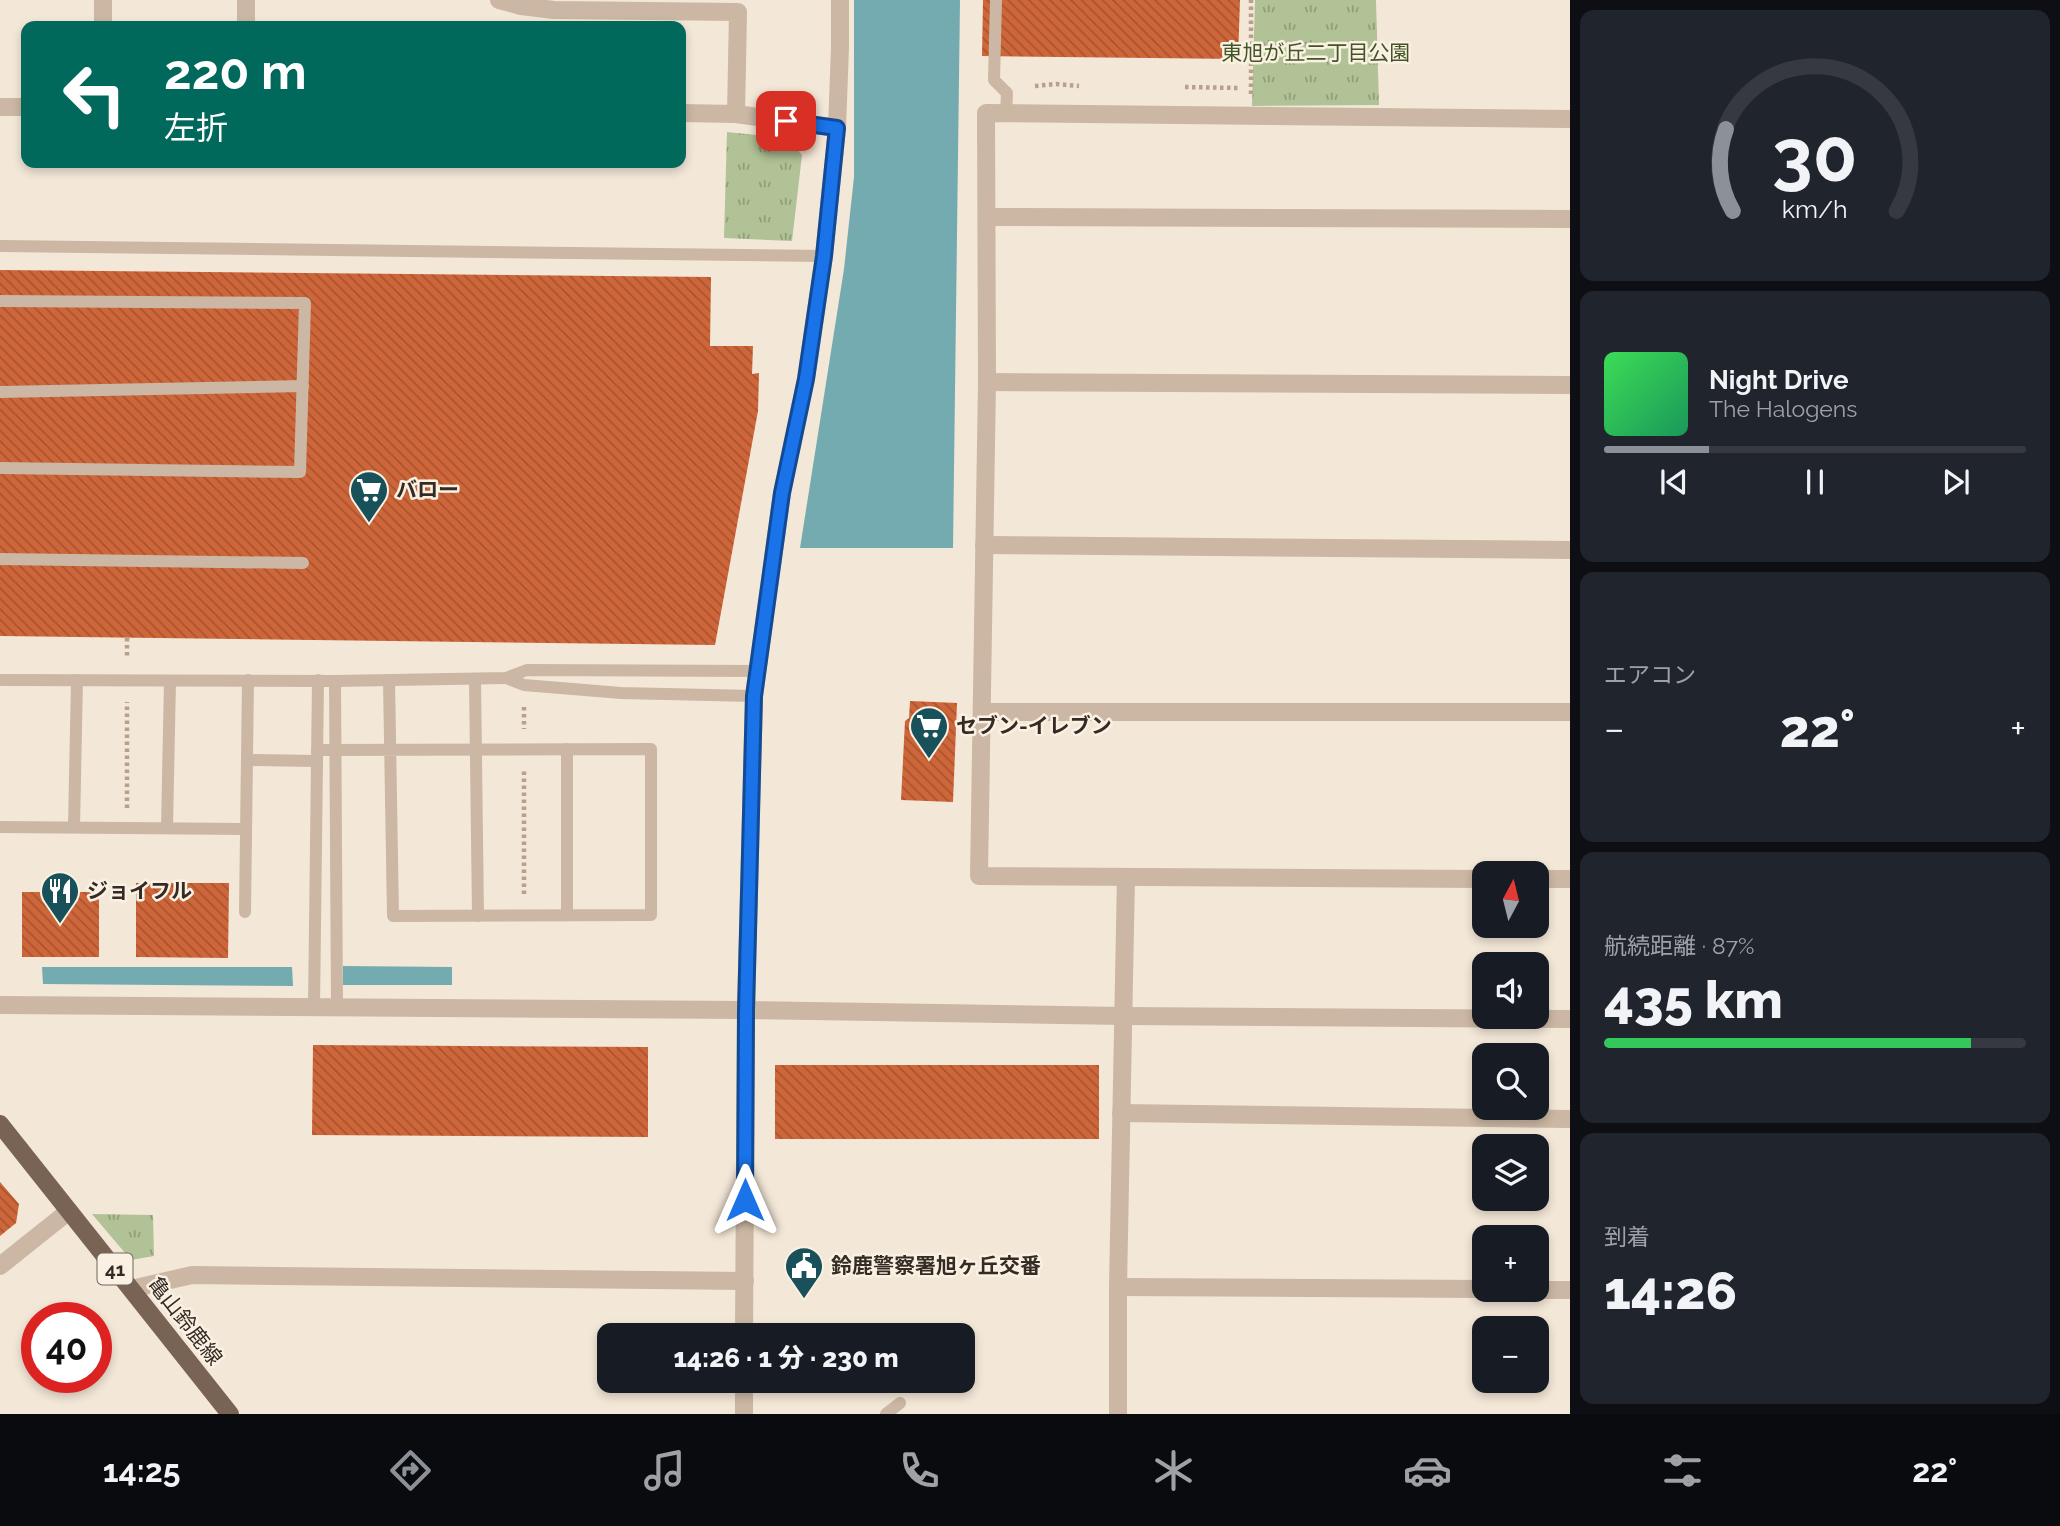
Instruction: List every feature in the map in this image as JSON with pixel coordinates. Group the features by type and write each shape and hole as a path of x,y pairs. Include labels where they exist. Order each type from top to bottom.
{"main road":[{"name":"亀山鈴鹿線","path":"0,1124 230,1414"}],"street":[{"path":"103,0 103,21"},
{"path":"246,0 246,21"},
{"path":"499,0 554,10 738,12 736,114"},
{"path":"744,1323 746,1010 754,696 782,493 806,379 824,256 837,128 841,47 840,0"},
{"path":"0,107 21,107"},
{"path":"686,113 736,114 837,128"},
{"path":"1472,878 979,876 987,382 986,113 1570,119"},
{"path":"987,217 1570,219"},
{"path":"987,382 1570,385"},
{"path":"984,545 1570,550"},
{"path":"983,712 1570,712"},
{"path":"1118,1414 1126,877"},
{"path":"1549,879 1570,879"},
{"path":"0,1005 1570,1019"},
{"path":"1121,1113 1570,1119"},
{"path":"0,1266 69,1211"},
{"path":"131,1289 192,1275 745,1281"},
{"path":"1118,1287 1472,1289"},
{"path":"1549,1290 1570,1290"},
{"path":"744,1393 744,1414"}],"lane":[{"path":"996,0 994,80 1007,93 1006,113"},
{"path":"0,246 824,256"},
{"path":"0,301 305,303 300,471 0,468"},
{"path":"0,392 303,386"},
{"path":"0,559 303,564"},
{"path":"0,680 335,681 506,678 527,670 758,671"},
{"path":"506,678 524,685 621,692 754,696"},
{"path":"475,679 478,916"},
{"path":"74,827 77,680"},
{"path":"245,912 248,680"},
{"path":"314,1008 318,680"},
{"path":"247,760 317,755 335,750 390,749 651,749 651,915 393,916 390,749 389,680"},
{"path":"167,828 170,681"},
{"path":"335,681 337,1008"},
{"path":"567,749 567,915"},
{"path":"0,827 246,829"},
{"path":"886,1414 900,1403"}],"path":[{"path":"1250,116 1251,0"},
{"path":"127,638 127,828"}],"green space":[{"name":"東旭が丘二丁目公園","path":"1255,0 1376,0 1379,105 1252,106"},
{"path":"727,132 787,138 802,155 792,241 724,238"},
{"path":"92,1214 153,1215 154,1256 131,1260"}],"water":[{"path":"854,0 960,0 953,548 800,548 844,269 854,177"},
{"path":"343,966 452,967 452,985 343,985"},
{"path":"42,967 292,967 293,986 43,984"}],"building":[{"path":"983,0 1240,0 1238,59 982,56"},
{"name":"バロー","path":"0,270 711,277 710,346 753,346 752,374 759,373 758,411 715,645 0,636"},
{"name":"セブン-イレブン","path":"910,701 957,703 953,802 901,800 905,721 909,718"},
{"path":"136,883 229,883 228,958 136,957"},
{"name":"ジョイフル","path":"22,892 99,892 99,957 22,957"},
{"path":"313,1045 648,1047 648,1137 312,1135"},
{"path":"775,1065 1099,1065 1099,1139 775,1139"},
{"path":"0,1182 19,1204 16,1223 0,1236"}],"place":[{"name":"バロー","path":"369,524"},
{"name":"セブン-イレブン","path":"929,760"},
{"name":"ジョイフル","path":"60,925"},
{"name":"鈴鹿警察署旭ヶ丘交番","path":"804,1300"}],"route":[{"path":"745,1200 746,1010 754,696 782,493 806,379 824,256 837,128 786,121"}]}
